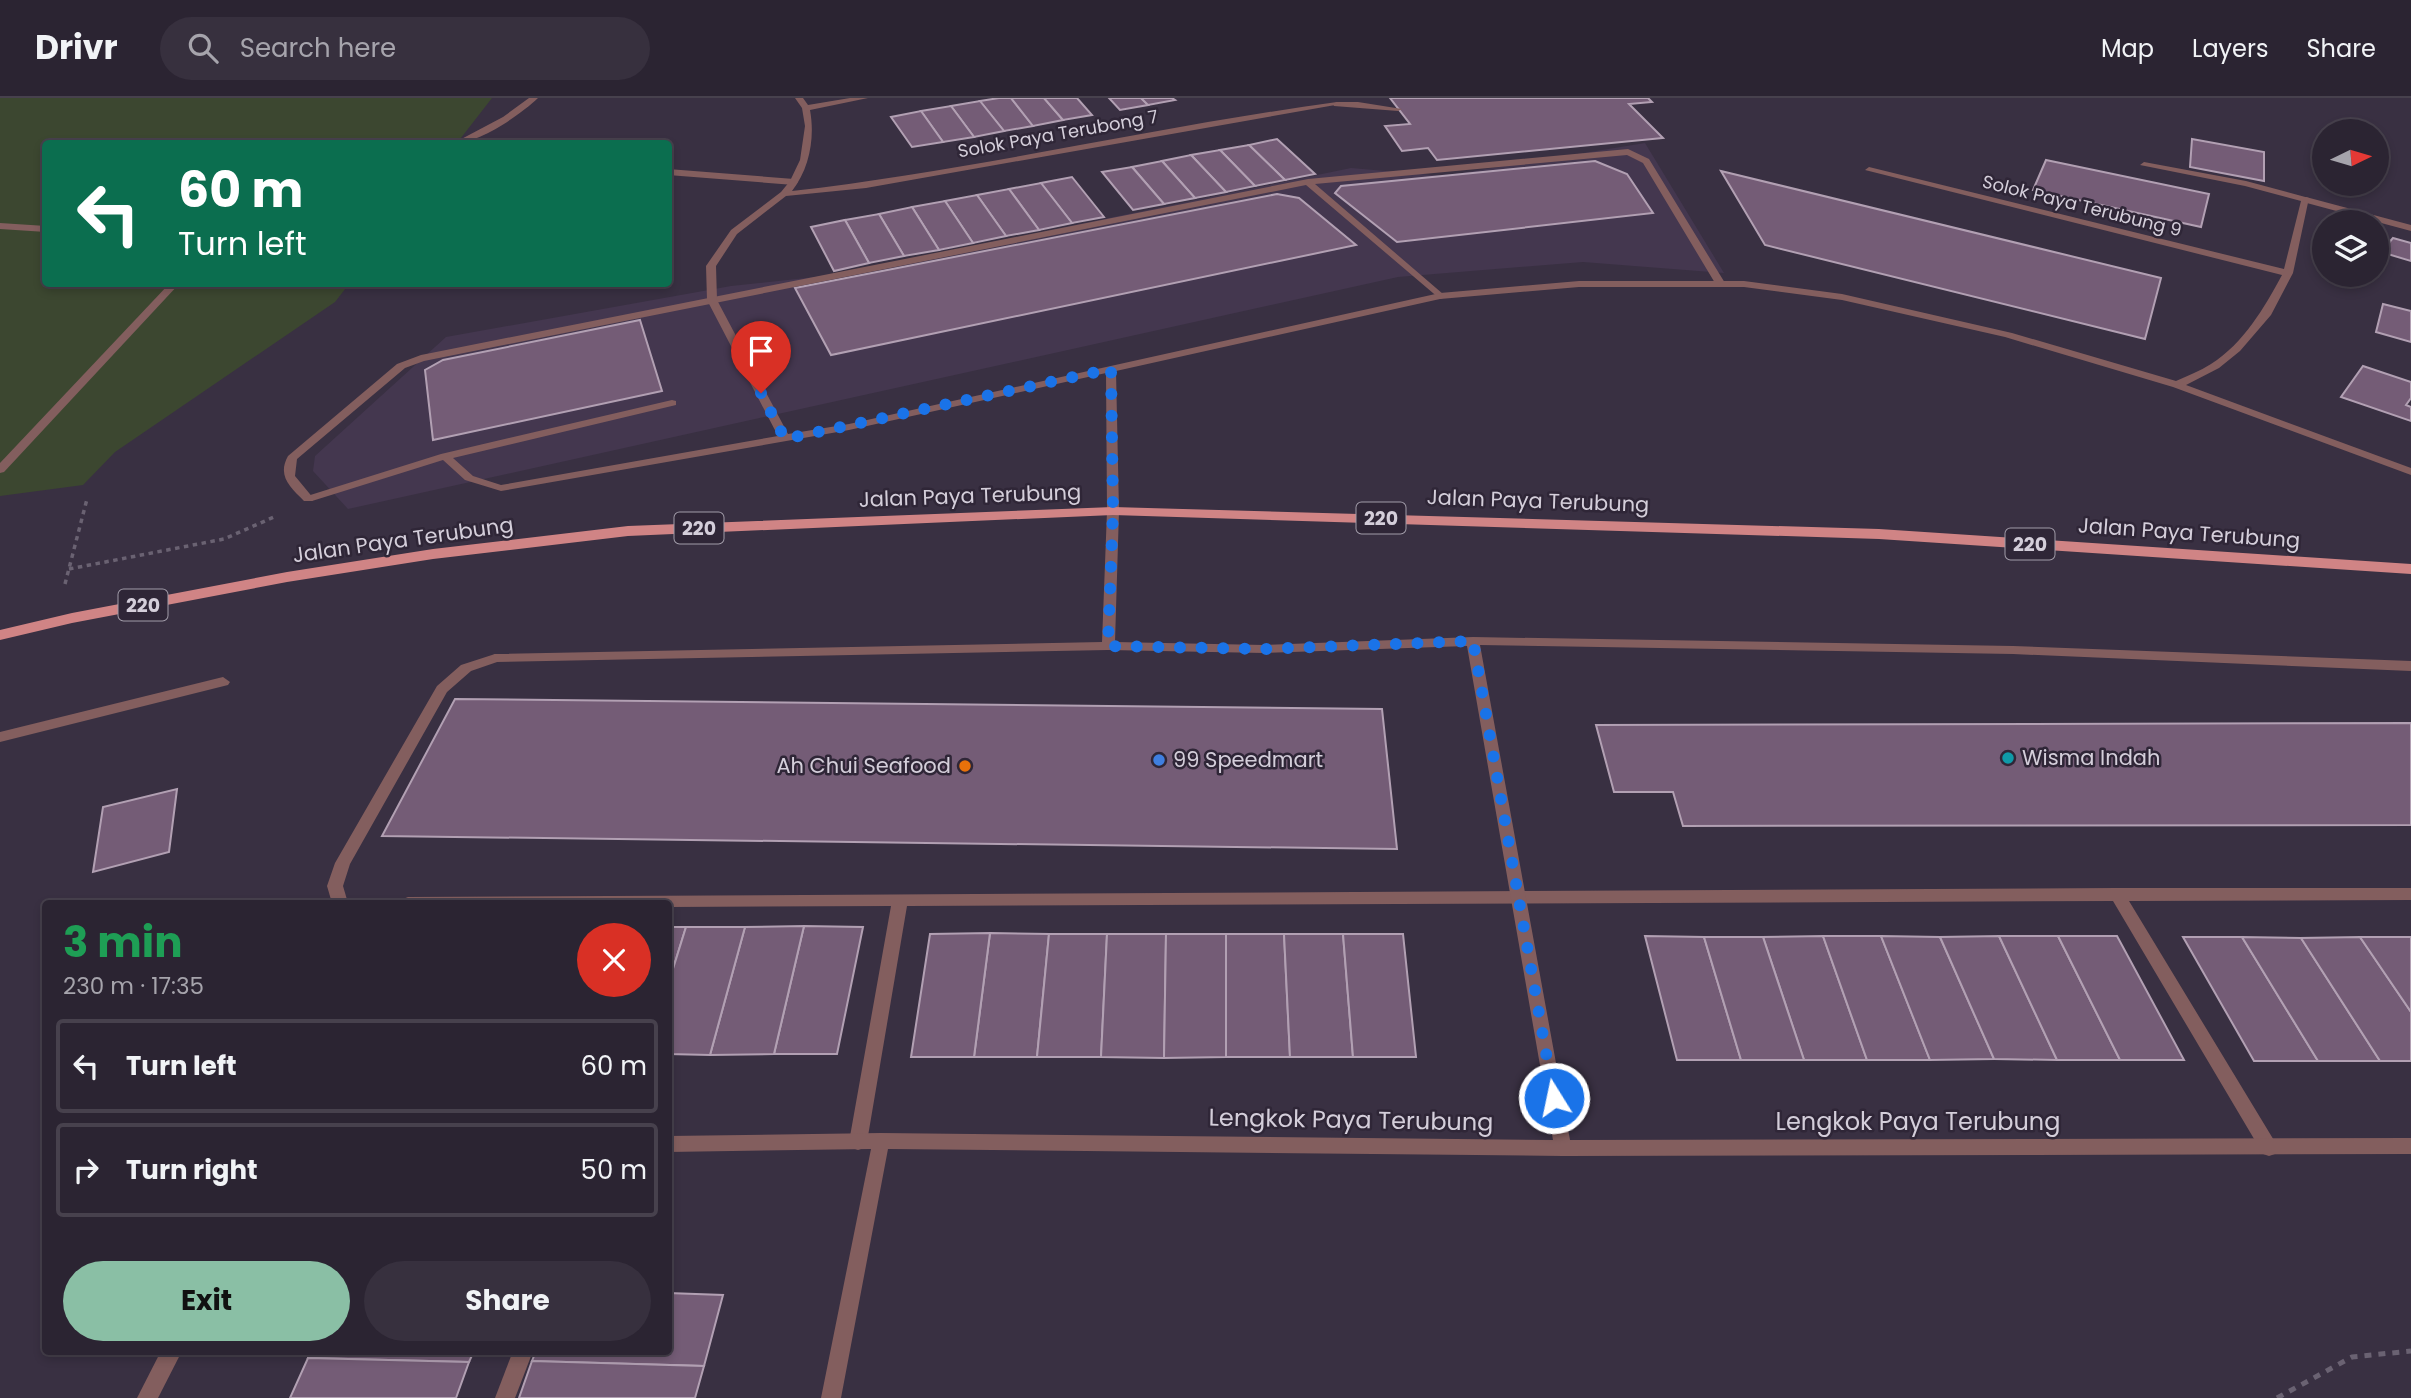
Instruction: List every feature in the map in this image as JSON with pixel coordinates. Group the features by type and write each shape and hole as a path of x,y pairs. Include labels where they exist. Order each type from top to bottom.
{"main road":[{"name":"Jalan Paya Terubung","path":"0,635 287,577 433,554 628,531 1113,511 1879,534 2411,569"}],"street":[{"path":"464,140 506,119 534,98"},
{"path":"785,439 712,300 711,266 734,232 784,194 794,182 804,160 809,126 806,108 799,98"},
{"path":"806,108 864,98"},
{"name":"Solok Paya Terubong 7","path":"784,194 866,185 1264,114 1370,102 1398,109"},
{"path":"671,403 445,456 308,499 288,477 288,466 292,458 401,366 440,352 1308,182 1628,152 1646,161 1720,283"},
{"path":"2144,165 2235,181 2411,228"},
{"name":"Solok Paya Terubung 9","path":"1869,170 2288,273"},
{"path":"672,172 794,182"},
{"path":"1308,182 1440,296"},
{"path":"2177,385 2215,366 2236,349 2266,315 2288,273 2306,200"},
{"path":"0,226 42,229"},
{"path":"445,456 466,478 500,488 785,439 1440,296 1579,284 1720,283 1842,297 2008,335 2177,385 2411,472"},
{"path":"0,470 171,287"},
{"path":"1108,646 1113,511 1111,369"},
{"path":"1473,641 1563,1148"},
{"path":"339,900 335,886 343,863 442,689 461,669 478,661 495,658 1108,646 1264,649 1473,641 2013,650 2411,666"},
{"path":"0,737 223,682"},
{"path":"2117,894 2269,1148"},
{"path":"672,901 1518,895 2411,894"},
{"path":"858,1142 900,899"},
{"path":"831,1398 881,1141"},
{"name":"Lengkok Paya Terubung","path":"672,1144 881,1141 1563,1148 2411,1146"},
{"path":"147,1398 170,1355"},
{"path":"505,1398 521,1355"}],"path":[{"path":"57,622 87,499"},
{"path":"69,569 223,539 308,499"},
{"path":"2277,1398 2352,1357 2411,1351"}],"shaded area":[{"path":"1645,143 1724,273 1583,262 1398,277 348,509 313,471 315,456 446,337 731,286 833,275 1351,168 1443,176"}],"green space":[{"path":"0,98 492,98 459,140 42,140 42,287 347,287 335,302 115,452 83,485 0,496"}],"building":[{"path":"1011,98 1033,126 1004,131 980,101"},
{"path":"1011,98 1044,98 1063,120 1033,126"},
{"path":"1044,98 1077,98 1092,115 1063,120"},
{"path":"1109,98 1141,98 1148,105 1120,110"},
{"path":"1141,98 1172,98 1175,100 1148,105"},
{"path":"1390,98 1648,98 1652,102 1629,104 1663,138 1437,160 1428,148 1402,151 1385,126 1410,124"},
{"path":"980,101 1004,131 974,137 951,106"},
{"path":"951,106 974,137 943,142 921,111"},
{"path":"921,111 943,142 912,147 891,117"},
{"path":"1277,139 1315,174 1285,180 1249,145"},
{"path":"2192,139 2264,152 2264,181 2190,167"},
{"path":"1249,145 1285,180 1255,186 1220,150"},
{"path":"1220,150 1255,186 1226,192 1191,155"},
{"path":"1191,155 1226,192 1195,198 1162,161"},
{"path":"2046,160 2209,194 2201,227 2033,190"},
{"path":"1162,161 1195,198 1164,204 1132,167"},
{"path":"1595,161 1627,174 1653,213 1397,242 1335,193 1341,186"},
{"path":"1132,167 1164,204 1133,210 1102,172"},
{"path":"1721,171 2161,278 2145,339 1765,245"},
{"path":"1072,177 1104,217 1072,223 1041,183"},
{"path":"1041,183 1072,223 1039,230 1009,189"},
{"path":"1009,189 1039,230 1006,236 977,195"},
{"path":"1277,194 1299,198 1356,245 831,355 795,288"},
{"path":"977,195 1006,236 973,243 945,201"},
{"path":"945,201 973,243 939,250 912,207"},
{"path":"912,207 939,250 904,256 879,214"},
{"path":"879,214 904,256 869,263 845,220"},
{"path":"845,220 869,263 834,271 811,227"},
{"path":"2393,238 2411,243 2411,261 2389,254 2389,243"},
{"path":"2383,304 2411,311 2411,342 2376,332"},
{"path":"640,320 662,391 433,440 425,370 443,360"},
{"path":"2363,366 2411,382 2411,398 2406,405 2411,407 2411,421 2341,397"},
{"path":"455,699 1382,709 1397,849 382,836"},
{"name":"Wisma Indah","path":"2411,723 2411,825 1683,826 1673,792 1614,792 1596,725"},
{"path":"177,789 169,852 93,872 103,807"},
{"path":"804,926 863,927 837,1054 774,1054"},
{"path":"804,926 774,1054 710,1055 745,927"},
{"path":"672,927 686,927 672,972"},
{"path":"686,927 745,927 710,1055 672,1054 672,972"},
{"path":"990,933 1049,934 1037,1057 974,1057"},
{"path":"990,933 974,1057 911,1057 930,934"},
{"path":"1049,934 1107,934 1101,1057 1037,1057"},
{"path":"1107,934 1166,934 1164,1058 1101,1057"},
{"path":"1166,934 1226,934 1226,1057 1164,1058"},
{"path":"1226,934 1284,934 1290,1057 1226,1057"},
{"path":"1284,934 1343,934 1353,1057 1290,1057"},
{"path":"1343,934 1403,934 1416,1057 1353,1057"},
{"path":"1645,936 1704,937 1741,1060 1677,1060"},
{"path":"1823,936 1867,1060 1804,1060 1763,937"},
{"path":"1823,936 1881,936 1930,1060 1867,1060"},
{"path":"1881,936 1940,937 1994,1059 1930,1060"},
{"path":"1999,936 2057,1060 1994,1059 1940,937"},
{"path":"1999,936 2058,936 2120,1060 2057,1060"},
{"path":"2058,936 2117,936 2184,1060 2120,1060"},
{"path":"1704,937 1763,937 1804,1060 1741,1060"},
{"path":"2183,937 2242,937 2318,1061 2254,1061"},
{"path":"2242,937 2301,938 2380,1061 2318,1061"},
{"path":"2360,937 2411,1012 2411,1061 2380,1061 2301,938"},
{"path":"2360,937 2411,937 2411,1012"},
{"path":"672,1293 723,1295 704,1366 532,1361 534,1355 672,1355"},
{"path":"309,1355 472,1355 469,1362 308,1358"},
{"path":"308,1358 469,1362 456,1398 290,1398"},
{"path":"532,1361 704,1366 695,1398 519,1398"}],"place":[{"name":"Wisma Indah","path":"2008,758"},
{"name":"99 Speedmart","path":"1159,760"},
{"name":"Ah Chui Seafood","path":"965,766"}],"route":[{"path":"761,393 785,439 1111,369 1113,511 1108,646 1264,649 1473,641 1554,1098"}]}
